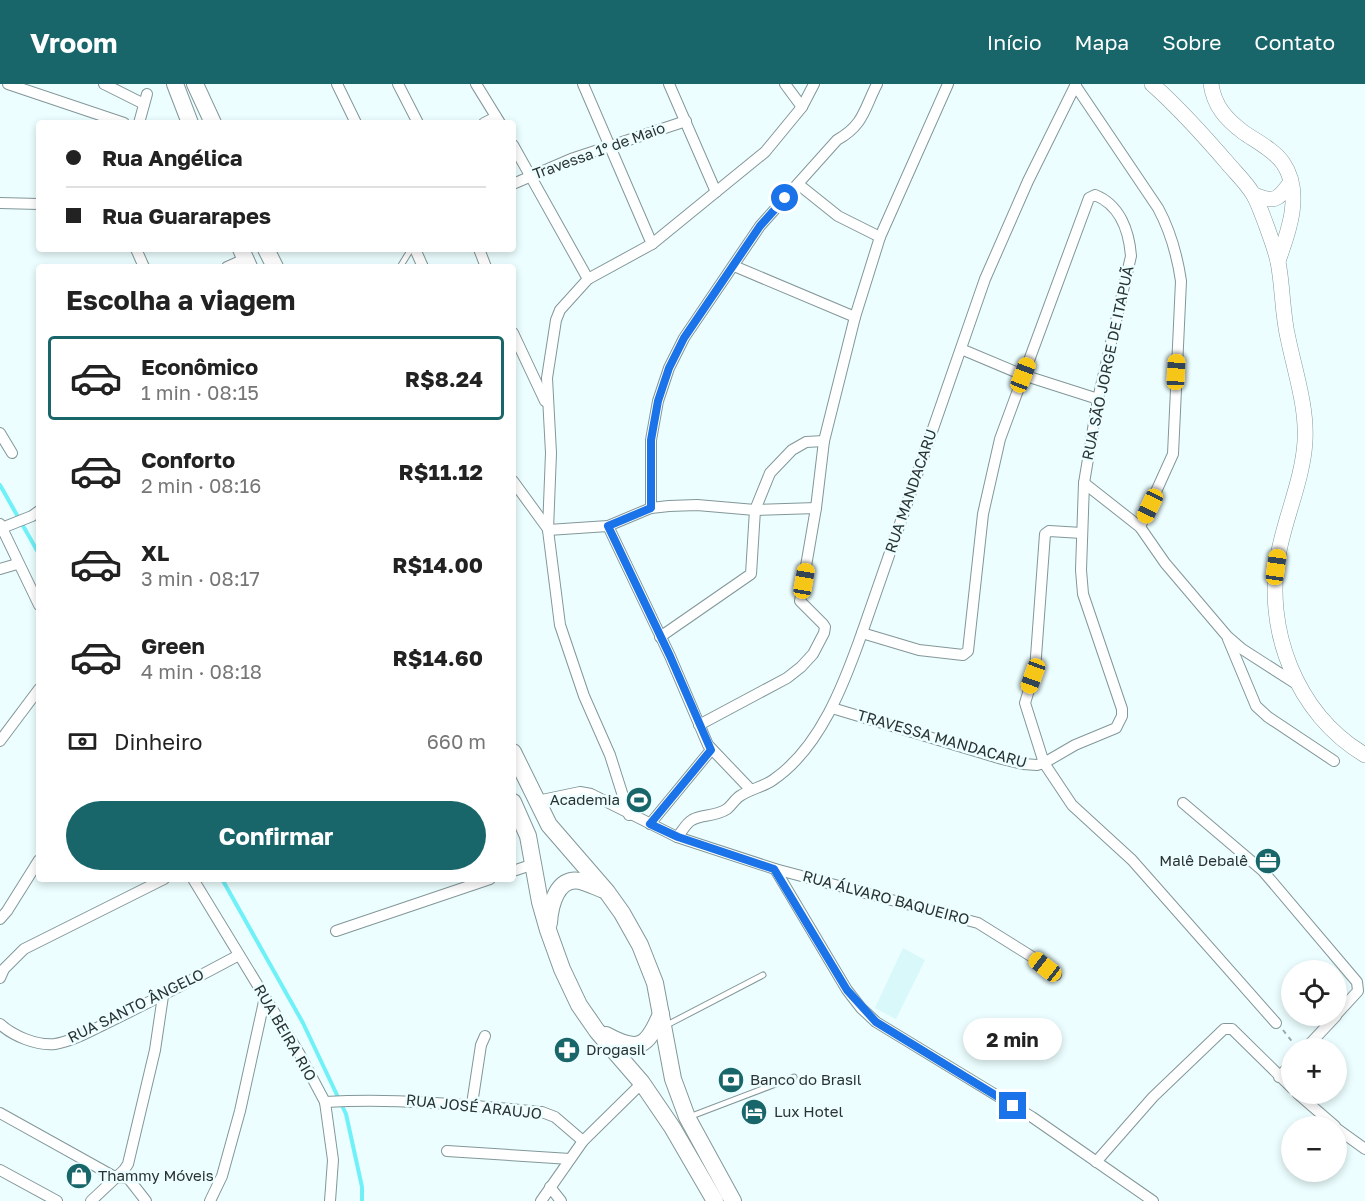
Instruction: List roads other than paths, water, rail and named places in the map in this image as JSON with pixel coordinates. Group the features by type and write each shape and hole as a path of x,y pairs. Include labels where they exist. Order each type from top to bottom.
{"main road":[{"path":"175,84 189,120"},
{"path":"195,84 212,120"},
{"path":"516,758 549,825 607,892 640,945 655,983 674,1079 687,1118 733,1201"},
{"path":"516,809 528,836 540,902 548,930 562,969 579,1005 597,1031 642,1083 672,1127 715,1201"},
{"path":"548,930 552,902 556,892 563,885 572,880 580,881 607,892"},
{"path":"597,1031 621,1044 637,1045 650,1036 662,1020"}],"street":[{"path":"8,84 115,120"},
{"path":"104,84 146,99 140,120"},
{"path":"337,84 355,120"},
{"path":"398,84 416,120"},
{"path":"476,84 498,120"},
{"path":"583,84 652,244"},
{"path":"669,84 716,192"},
{"path":"784,84 802,107"},
{"path":"629,815 610,755 584,696 560,624 548,530 551,453 547,378 556,320 560,310 588,279 652,244 765,152 802,107 814,84"},
{"path":"651,508 651,440 658,401 669,368 684,338 760,226 837,140 859,124 877,84"},
{"path":"699,725 787,678 813,654 824,633 825,627 800,604 816,508 824,441 855,317 880,237 948,84"},
{"path":"1211,84 1221,112 1229,122 1282,162 1290,183 1292,209 1288,232 1278,261"},
{"path":"1076,85 1169,228 1181,281 1173,454 1140,527"},
{"name":"RUA MANDACARU","path":"678,837 690,821 718,814 737,798 773,781 797,758 818,732 832,708 862,633 985,279 1023,192 1076,85"},
{"path":"1159,87 1254,195 1278,261 1287,336 1303,404 1305,440 1278,551 1274,583 1275,615 1284,652 1298,685 1328,725 1365,755"},
{"name":"Travessa 1º de Maio","path":"516,182 609,146 686,121"},
{"path":"516,150 588,279"},
{"path":"1254,195 1274,200 1290,183"},
{"path":"798,184 838,216 880,237"},
{"name":"RUA SÃO JORGE DE ITAPUÃ","path":"1023,375 1089,198 1095,195 1108,201 1114,207 1125,227 1131,256 1098,399 1084,483 1082,533 1083,594 1122,709 1122,716 1116,728"},
{"path":"0,203 36,204"},
{"path":"734,266 855,317"},
{"path":"516,339 549,409"},
{"path":"961,349 1023,375 1098,399"},
{"path":"862,633 929,651 963,655 968,651 983,514 1000,440 1023,375"},
{"path":"0,434 12,453"},
{"path":"660,637 751,574 755,510 770,473 792,450 806,442 824,441"},
{"path":"1084,483 1140,527 1165,563 1227,636 1298,685"},
{"path":"516,485 548,530"},
{"path":"548,530 608,526 651,508 669,506 697,505 755,510 816,508"},
{"path":"36,516 5,525 17,564 36,599"},
{"path":"608,526 711,750 751,790"},
{"path":"1082,533 1049,531 1045,534 1035,670 1024,703 1044,763 1072,805 1132,860 1276,1023"},
{"path":"0,569 17,564"},
{"path":"1227,636 1257,706 1268,717 1334,761"},
{"path":"0,741 3,727 36,692"},
{"name":"TRAVESSA MANDACARU","path":"832,708 1002,759 1037,765 1075,745 1116,728"},
{"path":"650,824 711,750"},
{"name":"RUA ÁLVARO BAQUEIRO","path":"537,801 580,792 591,794 629,815 678,837 774,869 978,923 1016,946 1056,975"},
{"path":"1183,802 1263,871 1338,960"},
{"path":"516,870 534,864"},
{"path":"0,919 36,865"},
{"path":"774,869 847,990 876,1022 1032,1117 1153,1201"},
{"path":"0,978 4,969 24,949 158,882"},
{"name":"RUA BEIRA RIO","path":"195,882 329,1102 333,1160 330,1201"},
{"path":"336,931 481,882"},
{"name":"RUA SANTO ÂNGELO","path":"0,1024 9,1032 25,1039 43,1044 56,1044 86,1033 163,996 239,955"},
{"path":"1347,970 1359,987 1355,996 1347,1004"},
{"path":"91,1201 124,1170 133,1151 155,1050 163,996"},
{"path":"210,1201 225,1166 240,1111 265,997"},
{"path":"1315,1038 1326,1026"},
{"path":"1096,1162 1152,1097 1224,1029 1232,1029 1236,1032 1279,1077"},
{"path":"472,1104 481,1045 485,1036"},
{"path":"541,1201 583,1141 642,1083"},
{"name":"RUA JOSÉ ARAUJO","path":"329,1102 355,1100 472,1104 542,1112 555,1117 583,1141"},
{"path":"1310,1104 1323,1116"},
{"path":"0,1113 116,1177 128,1178 146,1201"},
{"path":"1347,1135 1365,1149"},
{"path":"447,1151 570,1159"},
{"path":"0,1170 57,1201"},
{"path":"550,1187 561,1201"}],"lane":[{"path":"662,1020 763,975"},
{"path":"687,1118 794,1077"}],"waterway":[{"path":"0,485 36,549"},
{"path":"224,882 303,1023 346,1114 362,1187 362,1201"}],"place":[{"name":"Academia","path":"639,800"},
{"name":"Malê Debalê","path":"1268,861"},
{"name":"Drogasil","path":"567,1050"},
{"name":"Banco do Brasil","path":"731,1080"},
{"name":"Lux Hotel","path":"754,1112"},
{"name":"Thammy Móveis","path":"79,1176"}]}
